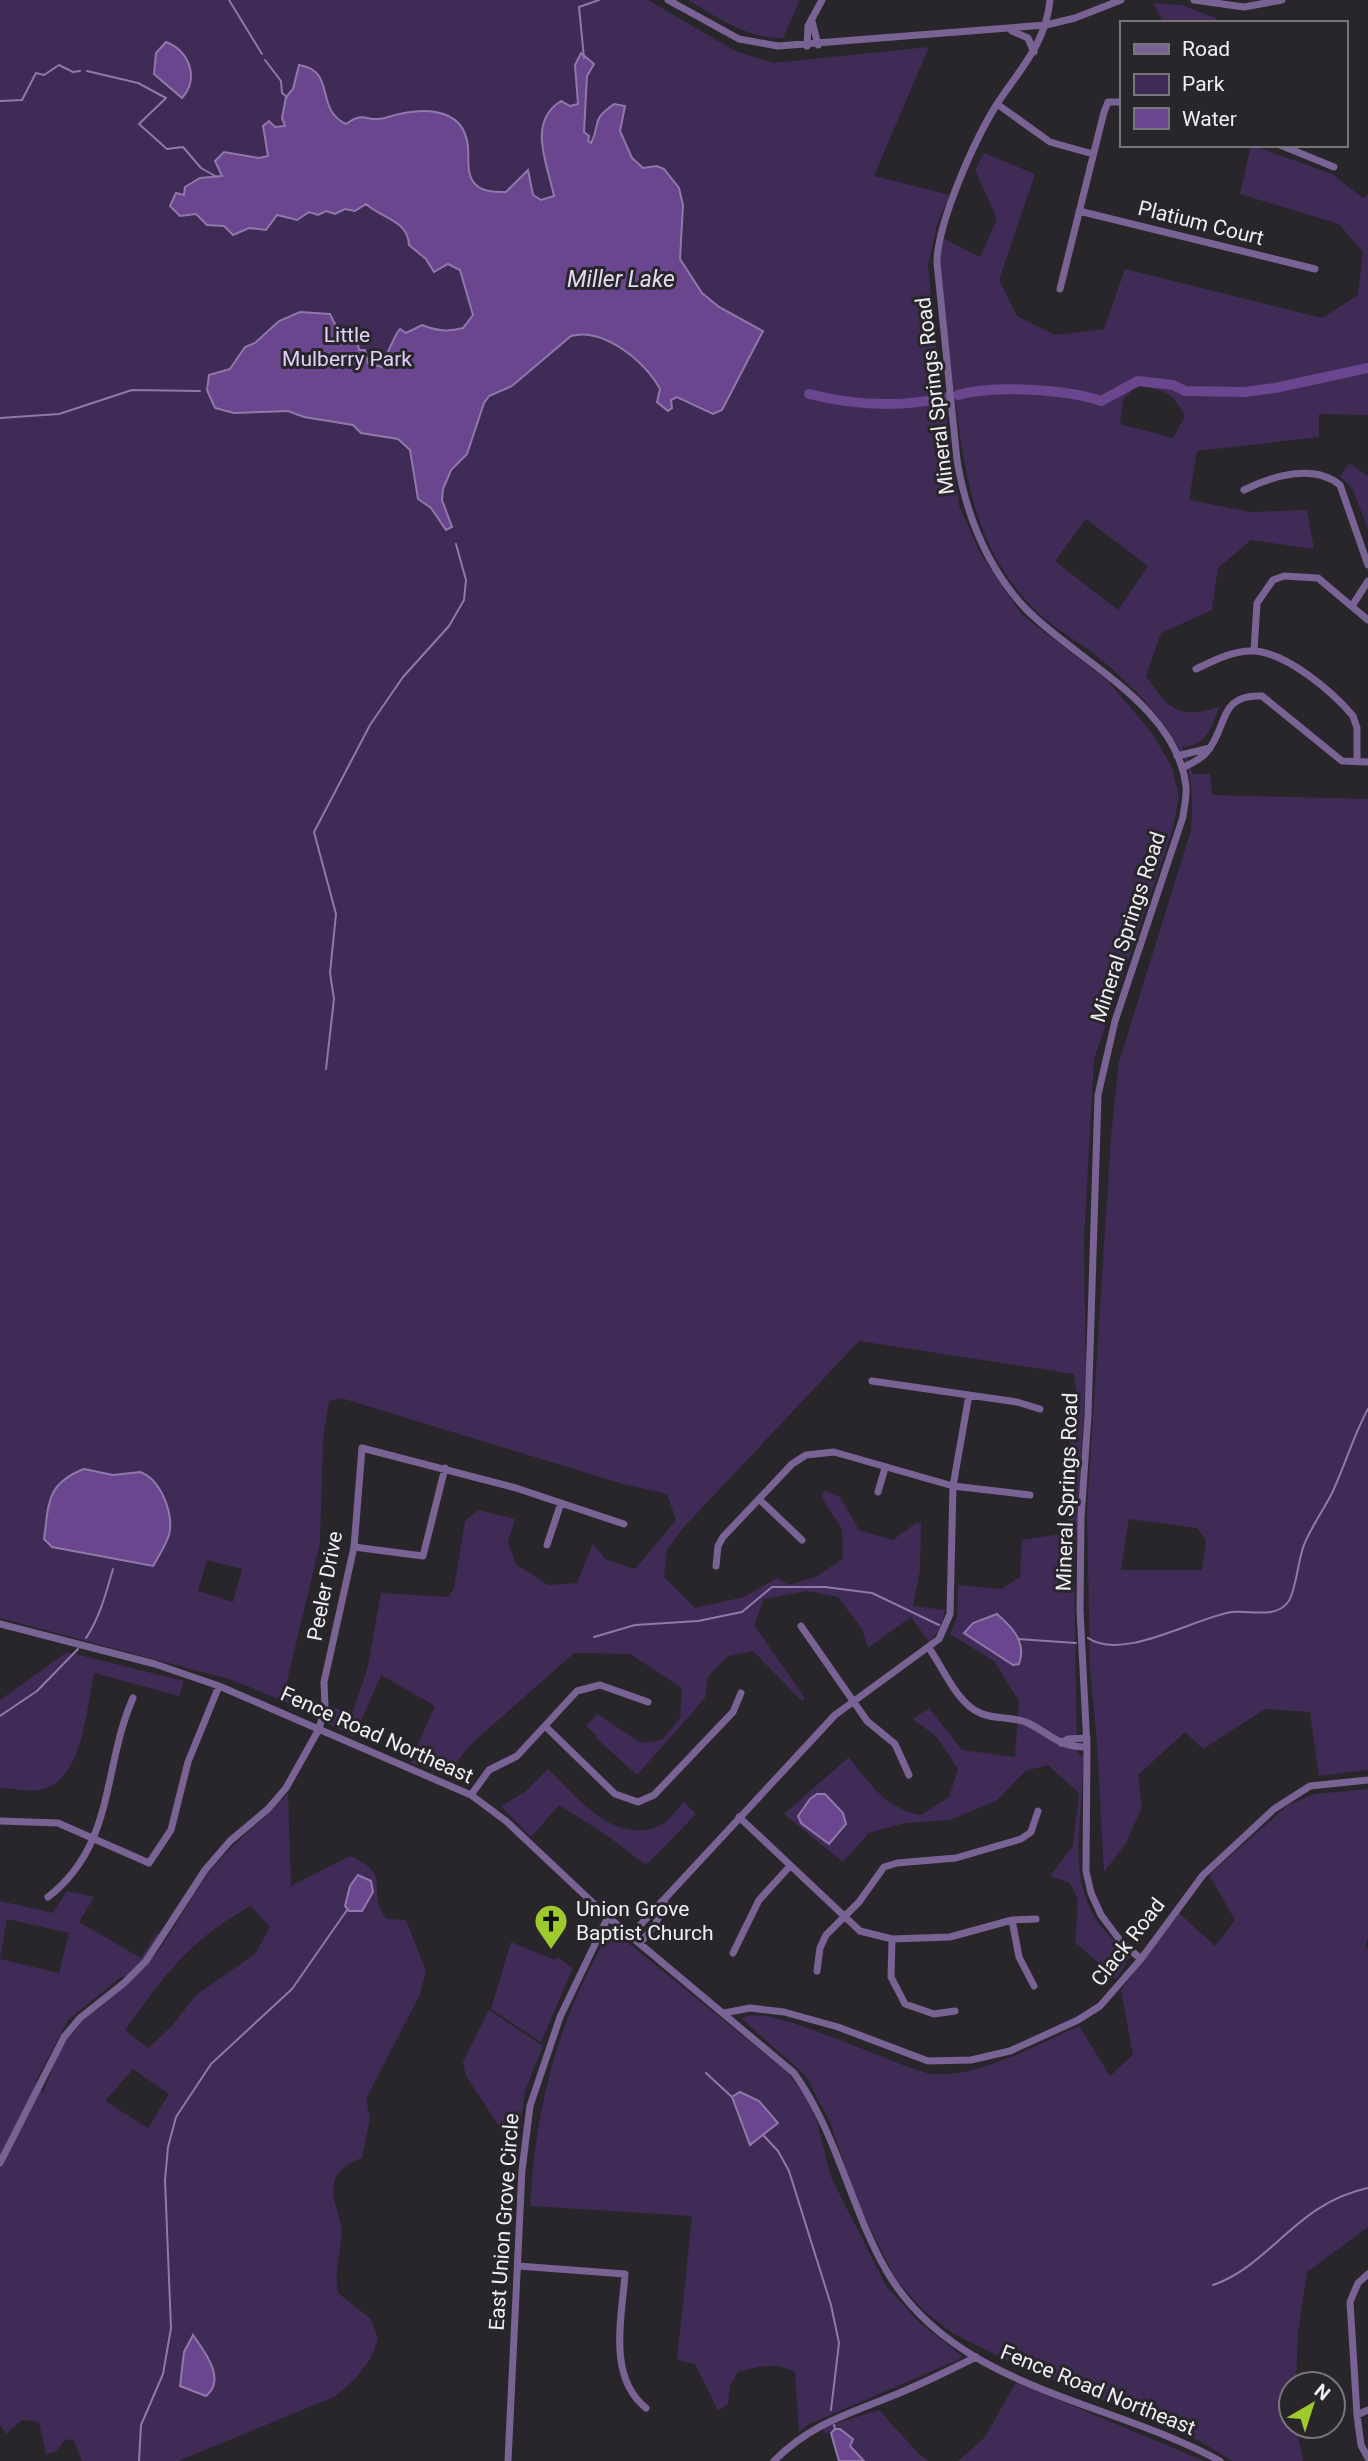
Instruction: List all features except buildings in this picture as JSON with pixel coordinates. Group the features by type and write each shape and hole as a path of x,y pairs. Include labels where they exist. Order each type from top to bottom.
{"street":[{"path":"668,0 739,39 778,46 807,46 1046,25 1075,18 1121,0"},
{"path":"807,46 808,26 822,0"},
{"name":"Mineral Springs Road","path":"1050,0 1046,25 1034,53 997,104 956,192 937,248 962,493 973,526 1023,605 1126,690 1152,719 1177,756 1186,788 1183,817 1115,1021 1098,1095 1090,1363 1081,1531 1080,1610 1087,1738 1085,1863 1089,1886 1107,1923 1122,1943 1141,1959"},
{"path":"1194,0 1244,7 1282,0"},
{"path":"812,21 818,45"},
{"path":"1008,29 1028,38 1034,53"},
{"path":"1060,289 1105,107 1108,102 1120,102"},
{"path":"997,104 1050,142 1093,154"},
{"path":"1285,147 1335,167"},
{"name":"Platium Court","path":"1079,211 1315,269"},
{"path":"1244,490 1260,482 1316,471 1329,476 1340,485 1368,565"},
{"path":"1254,651 1257,603 1273,580 1300,575 1318,578 1368,620"},
{"path":"1352,606 1368,581"},
{"path":"1196,669 1231,655 1254,651 1279,657 1293,665 1345,707 1357,728 1357,762"},
{"path":"1182,768 1202,758 1210,748 1227,708 1246,695 1262,696 1342,761 1368,762"},
{"path":"1177,756 1210,748"},
{"path":"872,1381 1017,1402 1040,1409"},
{"path":"631,1935 835,1716 929,1648 945,1630 950,1614 953,1486 969,1395"},
{"name":"Peeler Drive","path":"319,1729 325,1707 324,1682 354,1547 362,1448 445,1468"},
{"path":"716,1566 718,1546 723,1537 792,1464 819,1452 834,1452 953,1486 1030,1495"},
{"path":"354,1547 423,1556 445,1468 624,1524"},
{"path":"878,1493 885,1468"},
{"path":"760,1500 802,1540"},
{"path":"547,1545 561,1503"},
{"name":"Fence Road Northeast","path":"0,1624 155,1664 219,1686 471,1795 506,1821 608,1917 724,2012 794,2074 811,2098 851,2197 886,2270 905,2298 946,2339 999,2370 1166,2435 1220,2461"},
{"path":"801,1626 867,1721 895,1744 909,1775"},
{"path":"929,1648 967,1704 979,1713 1019,1719 1068,1748 1087,1747"},
{"path":"471,1795 489,1770 517,1756 577,1691 600,1685 648,1702"},
{"path":"0,1821 58,1823 143,1863 152,1861 177,1816 188,1762 219,1686"},
{"path":"545,1726 615,1794 638,1802 654,1795 733,1712 741,1693"},
{"path":"48,1897 74,1874 93,1838 106,1807 124,1723 134,1698"},
{"path":"0,2163 64,2037 80,2018 124,1983 146,1961 205,1870 230,1840 268,1809 286,1788 319,1729"},
{"path":"1061,1743 1068,1739 1087,1738"},
{"name":"Clack Road","path":"724,2012 767,2008 838,2027 928,2061 971,2060 1010,2051 1078,2020 1100,2006 1141,1959 1203,1875 1274,1809 1310,1786 1368,1780"},
{"path":"817,1971 820,1948 826,1935 859,1902 884,1867 897,1863 956,1858 1021,1839 1031,1832 1038,1811"},
{"path":"739,1817 843,1918 860,1931 892,1939 950,1937 1012,1920 1036,1919"},
{"path":"733,1953 759,1900 790,1866"},
{"path":"640,1943 655,1925 667,1899"},
{"name":"East Union Grove Circle","path":"508,2461 522,2170 530,2106 560,2017 608,1917"},
{"path":"1012,1920 1019,1957 1034,1986"},
{"path":"892,1939 891,1977 905,2004 934,2014 955,2011"},
{"path":"518,2266 625,2274 621,2361 636,2400 646,2408"},
{"path":"1368,2274 1358,2283 1350,2302 1357,2416 1361,2445 1368,2458"},
{"path":"774,2461 790,2445 840,2414 894,2395 976,2357"},
{"path":"1357,2416 1368,2410"}],"green space":[{"name":"Little Mulberry Park","path":"0,0 648,0 735,51 773,63 929,47 874,176 950,195 938,221 928,265 936,345 959,505 980,553 1022,615 1106,679 1152,733 1172,767 1179,797 1172,832 1094,1059 1084,1239 1086,1376 1074,1573 1077,1751 1083,1758 1080,1871 1092,1913 1130,1957 1116,1979 1075,1942 1078,1899 1070,1883 1050,1876 1073,1846 1079,1793 1048,1765 1025,1771 996,1801 950,1820 905,1823 869,1833 843,1862 784,1814 849,1757 880,1794 909,1812 921,1815 949,1797 958,1769 937,1737 913,1719 929,1708 962,1750 1015,1757 1019,1701 994,1661 950,1634 957,1617 958,1585 1001,1589 1020,1577 1022,1540 1065,1533 1066,1464 1076,1401 1074,1374 859,1341 683,1528 667,1550 664,1577 695,1608 744,1597 777,1578 789,1585 818,1576 843,1558 842,1529 822,1498 824,1490 840,1497 859,1530 893,1540 916,1523 921,1523 920,1570 913,1606 945,1610 941,1628 929,1642 911,1617 868,1648 862,1629 838,1597 807,1591 764,1599 754,1625 805,1698 802,1701 753,1651 728,1656 708,1677 705,1698 637,1775 586,1726 597,1714 641,1743 662,1740 680,1718 682,1688 630,1654 574,1653 469,1746 446,1776 410,1762 435,1706 381,1675 354,1737 293,1705 232,1680 0,1618","holes":["341,1398 623,1484 667,1494 676,1520 635,1569 605,1559 593,1543 577,1583 548,1585 516,1564 508,1542 515,1519 478,1510 465,1521 454,1588 448,1597 381,1593 367,1670 352,1714 285,1690 320,1543 323,1440 329,1401","207,1560 242,1569 233,1602 198,1591","810,1799 846,1824 829,1843 799,1817"]},
{"path":"688,0 800,0 783,38 745,31"},
{"path":"1153,3 1181,5 1216,18 1217,21 1163,21"},
{"path":"1251,147 1332,174 1363,198 1368,195 1368,415 1319,414 1319,437 1197,451 1189,500 1250,512 1307,510 1314,549 1251,540 1218,568 1212,610 1161,633 1146,676 1161,697 1176,709 1194,712 1219,707 1203,739 1182,747 1193,774 1210,774 1212,795 1368,799 1368,1770 1319,1776 1310,1712 1265,1709 1203,1749 1185,1732 1138,1775 1142,1807 1126,1843 1104,1872 1090,1670 1087,1510 1111,1137 1119,1062 1191,830 1191,784 1185,760 1176,742 1150,707 1104,662 1037,612 1009,580 993,552 972,495 960,434 942,304 940,270 943,238 980,257 997,219 975,170 984,153 1035,174 999,280 1017,316 1055,335 1104,329 1125,269 1322,318 1358,295 1363,252 1339,224 1240,194","holes":["1136,386 1153,388 1171,396 1185,416 1173,438 1120,424 1123,400","1086,519 1148,566 1118,610 1055,561","1129,1519 1197,1528 1206,1540 1202,1570 1121,1570"]},
{"path":"1349,463 1368,476 1368,529 1353,490 1340,476"},
{"path":"67,1652 184,1681 179,1696 94,1673 80,1742 65,1773 54,1784 39,1790 0,1788 0,1700"},
{"path":"548,1769 598,1816 628,1829 644,1830 661,1825 684,1802 696,1814 646,1865 605,1834 559,1805 531,1837 501,1806 525,1792"},
{"path":"1368,1789 1368,1938 1365,1948 1368,1948 1368,2227 1307,2272 1298,2333 1297,2370 1277,2370 1277,2440 1299,2440 1303,2461 1232,2461 1200,2441 1002,2358 954,2334 925,2312 897,2281 872,2232 854,2193 830,2122 805,2075 742,2019 754,2015 776,2018 933,2074 951,2074 989,2065 1079,2026 1110,2076 1133,2055 1121,1990 1179,1913 1215,1946 1235,1920 1209,1875 1288,1805 1315,1794"},
{"path":"288,1793 291,1886 350,1856 364,1863 376,1878 381,1909 387,1919 406,1920 426,1971 420,1994 366,2099 370,2118 362,2158 338,2173 333,2189 342,2234 337,2275 338,2293 371,2319 378,2339 371,2358 355,2379 334,2397 178,2461 82,2461 74,2441 66,2439 55,2452 46,2454 39,2422 22,2420 6,2434 0,2425 0,1959 0,1901 53,1913 67,1891 94,1897 79,1922 141,1958 157,1933 162,1936 133,1974 120,1978 68,2020 36,2081 43,2093 66,2039 84,2018 149,1962 218,1862","holes":["251,1906 270,1927 255,1954 196,1995 172,2026 148,2048 125,2030 180,1960 230,1919","7,1919 69,1933 59,1973 0,1959","133,2069 169,2094 148,2128 105,2101","192,2335 208,2357 212,2378 206,2396 180,2386 184,2352"]},
{"path":"609,1933 616,1933 787,2072 806,2097 816,2118 831,2177 886,2286 919,2322 962,2356 960,2359 807,2425 799,2432 795,2372 781,2367 760,2367 738,2372 730,2386 728,2404 718,2411 695,2364 677,2360 692,2216 530,2206 538,2133 552,2065 591,1966","holes":["749,2095 778,2123 750,2145 733,2102"]},
{"path":"511,1942 555,1960 557,1957 573,1968 541,2042 491,2009"},
{"path":"489,2010 543,2046 525,2091 514,2169 504,2134 466,2076 463,2062"},
{"path":"1016,2382 1204,2461 958,2461 985,2437"},
{"path":"879,2410 919,2454 929,2461 864,2461 835,2429 826,2434 822,2428"}],"water":[{"path":"166,42 181,51 189,66 190,82 182,98 154,74 156,53"},
{"name":"Miller Lake","path":"581,53 594,64 587,76 584,132 589,136 588,141 591,143 599,119 606,110 614,104 625,106 620,131 632,158 643,168 657,166 664,169 679,188 683,205 680,259 702,293 719,307 763,331 722,410 713,414 677,397 671,400 672,408 668,411 657,402 660,389 634,358 610,342 596,337 571,336 512,386 489,396 484,403 467,454 451,470 443,489 442,500 452,527 446,530 431,508 418,499 410,450 398,439 361,433 353,425 304,417 288,411 234,413 215,408 207,390 209,375 230,369 245,347 255,343 279,321 300,312 330,314 338,339 348,333 356,334 359,350 365,350 368,363 382,367 400,329 406,333 422,325 442,330 458,329 463,328 473,315 460,270 448,264 434,272 426,259 409,245 404,230 399,225 366,204 355,211 345,209 335,214 326,211 318,215 309,212 297,220 277,215 266,230 249,228 233,235 224,226 207,225 196,214 180,216 170,206 176,193 184,195 185,187 200,178 222,176 215,161 224,152 259,158 268,156 263,126 269,121 275,127 285,126 282,118 286,97 293,89 299,65 318,75 330,109 346,124 362,117 379,119 410,112 437,112 448,116 458,122 465,133 469,171 478,187 494,192 506,192 528,170 533,195 541,200 554,196 542,144 545,120 561,101 570,106 578,104 575,65"},
{"path":"84,1469 113,1475 140,1472 159,1488 167,1505 170,1530 166,1544 153,1566 52,1547 44,1539 51,1497 62,1481"},
{"path":"997,1614 1013,1630 1020,1642 1019,1664 1013,1665 964,1633 973,1623"},
{"path":"817,1794 825,1794 843,1813 846,1824 829,1844 801,1823 798,1816"},
{"path":"358,1875 371,1881 373,1892 362,1911 349,1911 345,1906 350,1886"},
{"path":"740,2092 759,2101 778,2123 750,2145 732,2097"},
{"path":"193,2335 214,2373 212,2389 206,2396 180,2386 184,2352"},
{"path":"840,2429 853,2439 850,2446 864,2461 839,2461 831,2433"}],"waterway":[{"path":"229,0 262,54"},
{"path":"584,58 579,7 599,0"},
{"path":"265,60 281,81 282,93 287,97"},
{"path":"0,101 22,100 36,73 44,75 59,65 73,72 80,71"},
{"path":"87,71 138,83 166,98 139,124 167,149 183,147 201,168 217,177"},
{"path":"958,395 1009,389 1069,394 1101,401 1138,381 1173,385 1185,391 1244,392 1368,368"},
{"path":"0,418 59,414 132,390 200,391"},
{"path":"809,394 878,404 913,403 947,397"},
{"path":"326,1069 334,999 330,973 336,914 314,832 370,725 403,677 449,626 464,600 466,580 456,544"},
{"path":"1088,1638 1103,1644 1139,1642 1232,1612 1262,1613 1283,1607 1291,1597 1307,1538 1332,1493 1368,1409"},
{"path":"86,1638 99,1613 113,1569"},
{"path":"594,1637 635,1625 698,1621 742,1612 772,1587 825,1587 872,1593 939,1625"},
{"path":"1018,1639 1076,1643"},
{"path":"0,1716 37,1691 78,1649"},
{"path":"139,2461 141,2425 163,2374 171,2328 165,2180 168,2147 176,2117 211,2064 292,1989 347,1910"},
{"path":"706,2073 732,2097"},
{"path":"763,2135 778,2151 789,2171 831,2305 839,2343 831,2410"},
{"path":"1213,2285 1252,2264 1322,2207 1343,2196 1368,2188"},
{"path":"834,2425 835,2429"}],"place":[{"name":"Union Grove Baptist Church","path":"551,1951"}]}
